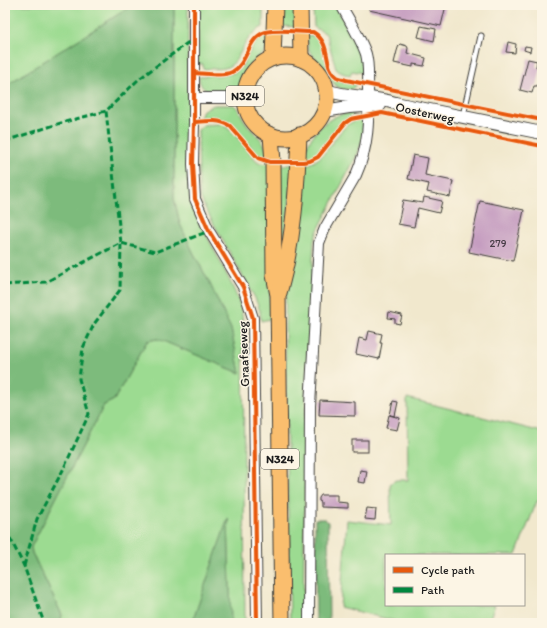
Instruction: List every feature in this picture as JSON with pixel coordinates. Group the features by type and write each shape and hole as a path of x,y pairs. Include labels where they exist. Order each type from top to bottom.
{"main road":[{"path":"273,58 275,5"},
{"path":"300,5 301,59"},
{"name":"N324","path":"282,56 292,56 301,59 310,64 323,80 326,90 324,111 319,121 310,130 300,135 281,137 271,135 252,121 247,110 245,98 248,83 256,69 264,62 282,56"},
{"name":"N324","path":"271,135 274,162 274,275 278,295 282,623"},
{"name":"N324","path":"278,295 284,275 294,220 300,135"}],"street":[{"name":"Graafseweg","path":"194,5 193,164 195,199 209,231 243,287 253,318 257,623"},
{"path":"309,623 310,406 319,243 325,228 360,166 368,136 369,118 368,62 341,5"},
{"name":"Oosterweg","path":"326,90 369,102"},
{"path":"194,98 245,98"},
{"name":"Oosterweg","path":"324,111 383,99 395,103 542,133"}],"lane":[{"path":"463,117 481,36"}],"green space":[{"path":"5,5 133,5 5,86"},
{"path":"133,5 174,5 174,198 180,224 231,329 240,373 163,341 157,339 147,341 114,400 104,405 31,547 32,553 62,615 60,623 5,623 5,86"},
{"path":"174,5 188,5 188,181 190,193 202,226 236,295 241,309 243,323 245,623 231,623 228,519 192,623 60,623 62,615 32,553 31,547 104,405 114,400 147,341 157,339 163,341 240,373 231,329 180,224 174,198"},
{"path":"199,5 263,5 263,27 251,36 233,64 228,67 203,69 203,64 198,64"},
{"path":"280,5 296,5 296,27 280,26"},
{"path":"313,5 336,5 362,59 363,73 352,71 350,76 336,69 327,36 325,33 314,27"},
{"path":"270,34 266,51 253,62 245,72 238,91 228,93 210,92 201,85 199,77 225,75 240,69 256,43 264,36"},
{"path":"307,35 314,36 319,40 324,51 329,71 333,76 341,81 356,85 352,89 342,89 336,86 310,52"},
{"path":"214,105 234,105 250,128 263,142 269,159 261,158 257,155 234,126 226,120 200,119 203,110"},
{"path":"351,112 355,113 343,122 317,155 311,159 303,160 308,144 319,129 333,118"},
{"path":"362,119 363,124 363,137 358,153 318,230 314,241 306,385 303,623 290,623 285,326 286,290 302,165 311,163 319,158 344,128 351,122"},
{"path":"219,124 229,129 256,160 260,163 270,164 270,319 261,321 260,311 255,298 205,208 200,196 198,130 203,125"},
{"path":"278,165 294,165 281,272"},
{"path":"407,398 542,432 542,503 537,501 516,554 385,554 385,606 495,606 488,623 403,623 340,607 347,520 391,525 390,484 396,480 408,480"},
{"path":"228,518 231,623 192,623"},
{"path":"315,519 325,519 328,522 329,623 316,623"}],"building":[{"path":"370,5 446,5 441,26 369,10"},
{"path":"421,26 436,29 434,41 418,37"},
{"path":"508,42 516,44 515,53 506,52"},
{"path":"400,44 407,46 407,53 426,58 424,66 413,64 413,67 394,63"},
{"path":"525,46 531,47 530,52 524,50"},
{"path":"528,59 537,61 536,67 541,68 537,86 534,86 532,93 520,90"},
{"path":"413,155 428,158 425,175 453,181 450,197 427,192 429,184 408,179"},
{"path":"424,197 442,201 439,213 418,208 414,227 398,224 403,200 423,203"},
{"path":"480,201 524,210 513,261 469,252"},
{"path":"389,312 402,315 400,324 395,323 395,319 388,318"},
{"path":"369,331 382,334 379,359 356,354 359,338 367,340"},
{"path":"320,400 355,402 355,416 319,415"},
{"path":"393,401 398,402 395,416 390,415"},
{"path":"389,415 400,418 397,430 386,428"},
{"path":"352,440 368,440 368,452 352,452"},
{"path":"360,470 367,471 365,483 358,482"},
{"path":"321,495 337,495 337,502 348,503 348,508 321,507 319,498"},
{"path":"367,508 376,509 375,520 365,519"}],"marked path":[{"path":"5,285 46,282 121,243 106,111 139,79 194,38"},
{"path":"5,141 61,123 106,111"},
{"path":"24,566 37,519 64,468 89,414 79,379 83,348 94,324 120,290 121,243 155,252 209,231"},
{"path":"5,531 7,532 24,566 44,623"}],"cycle path":[{"path":"194,5 193,164 195,199 209,231 243,287 253,318 257,623"},
{"path":"194,73 218,75 232,72 241,63 255,39 266,32 313,32 323,43 332,73 338,77 346,80 542,120"},
{"path":"194,122 213,121 222,122 230,126 258,158 270,162 310,161 318,157 345,123 351,119 382,113 542,146"}]}
